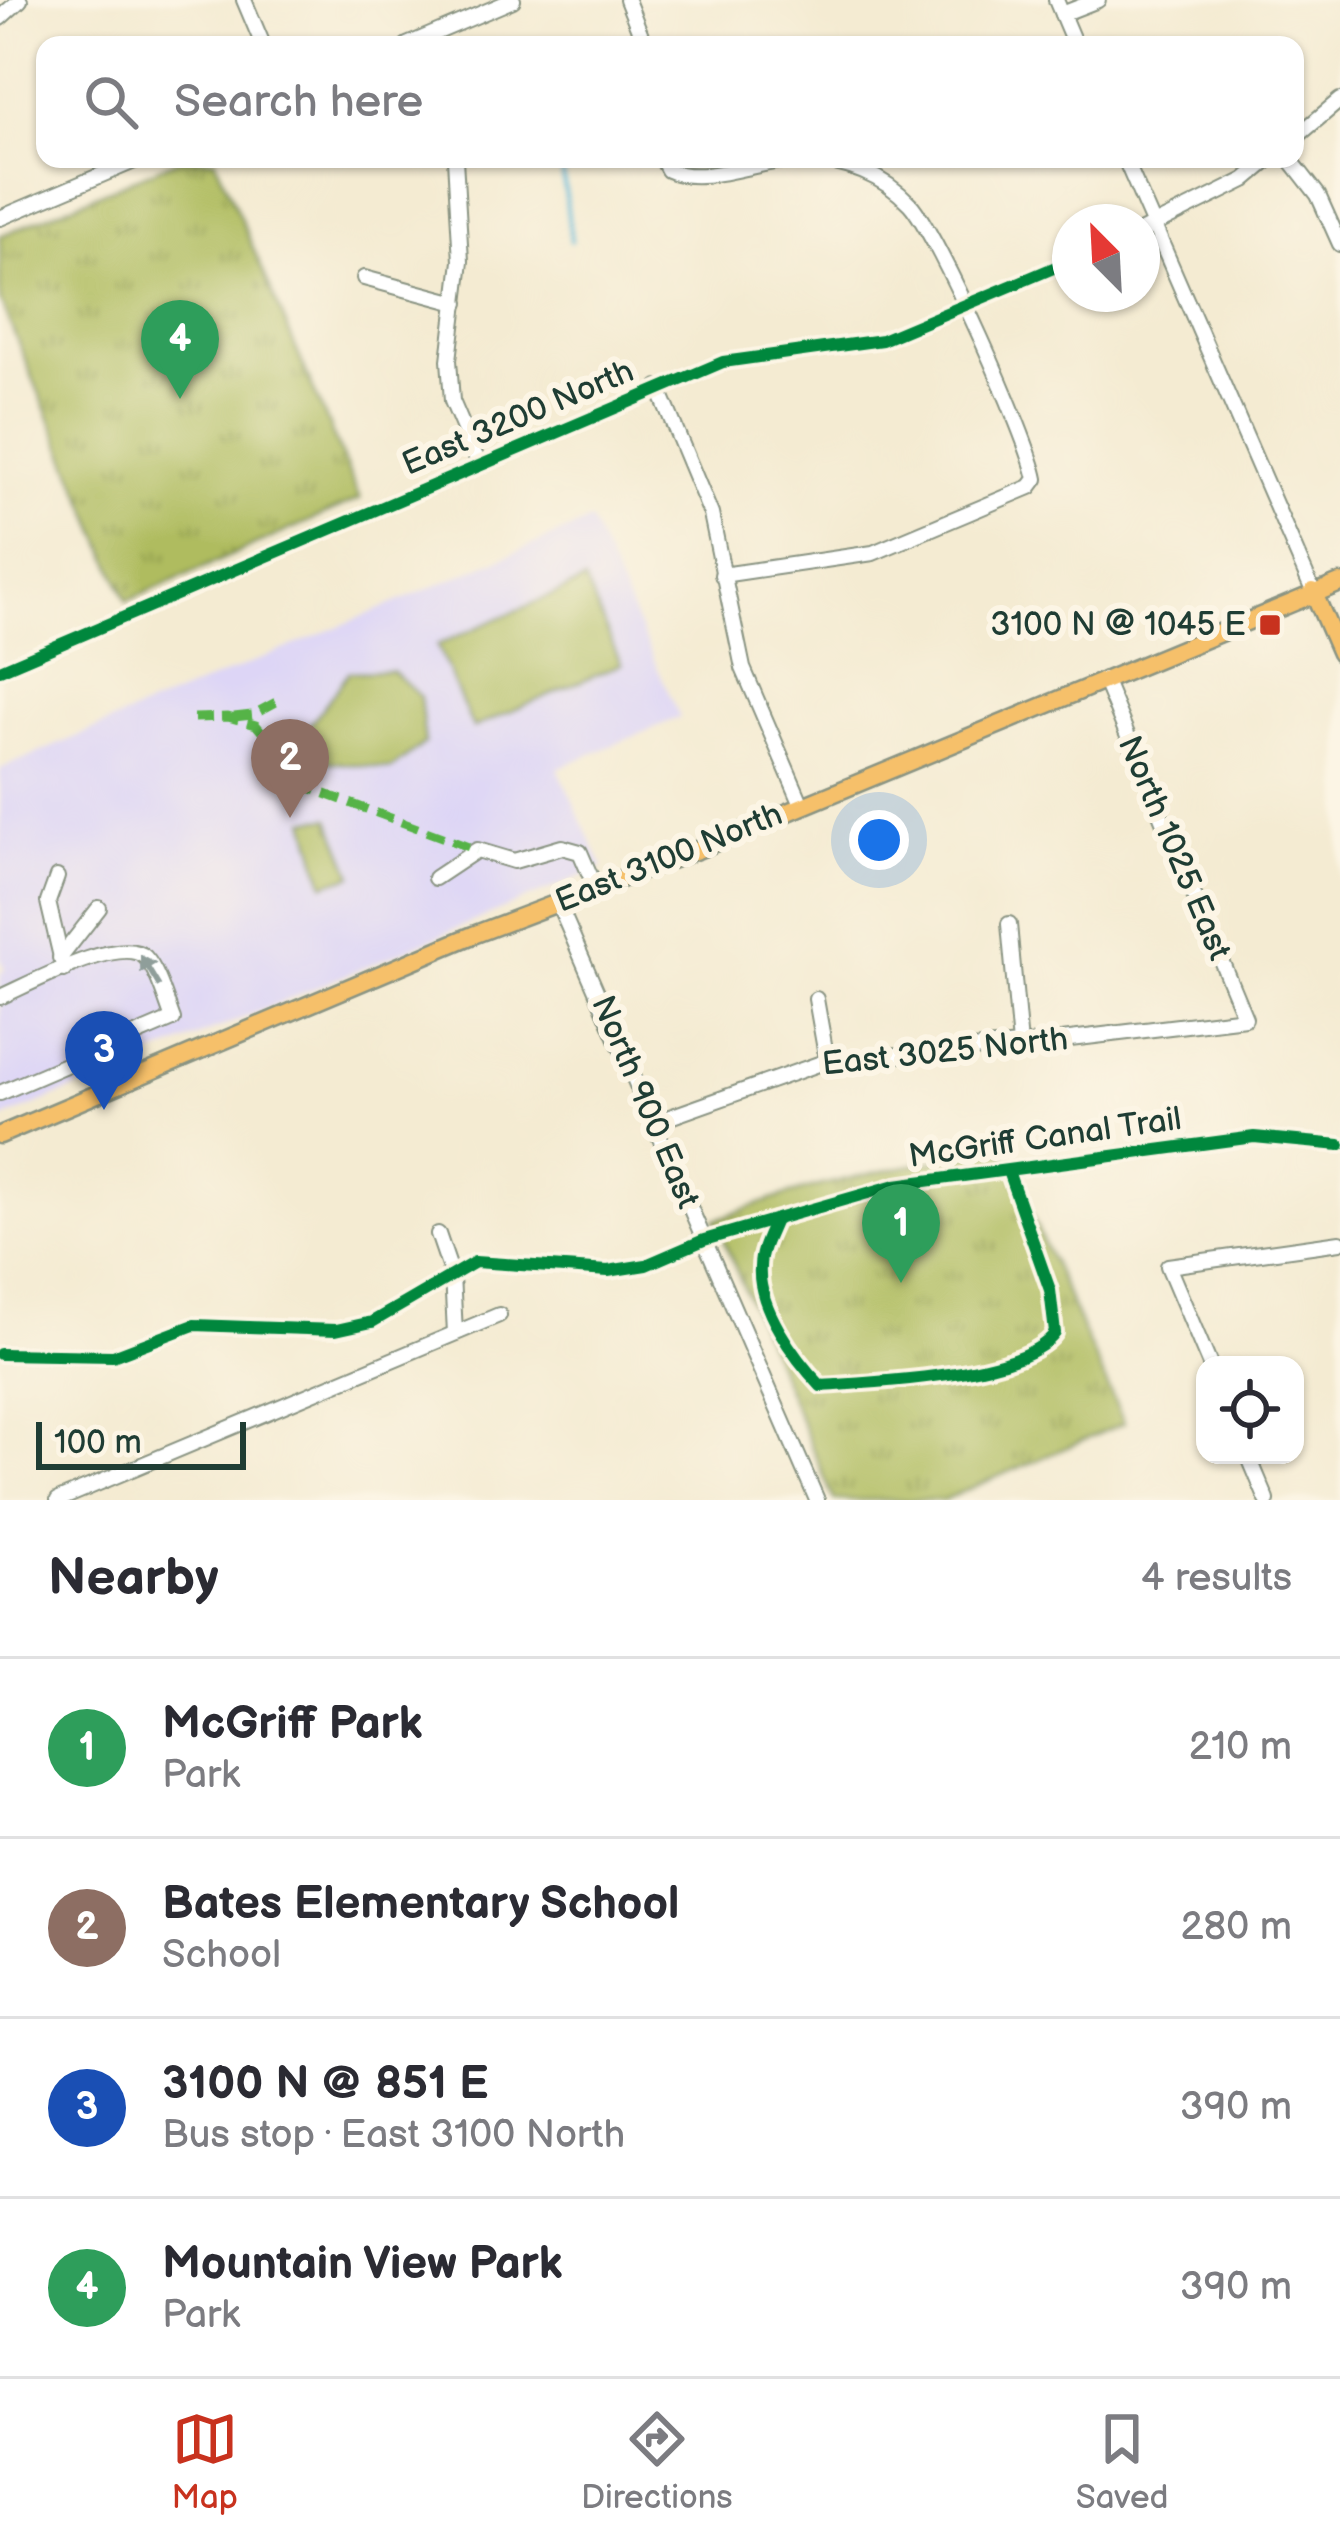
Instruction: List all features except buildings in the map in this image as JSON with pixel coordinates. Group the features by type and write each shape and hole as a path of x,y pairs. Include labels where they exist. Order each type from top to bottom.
{"main road":[{"name":"East 3100 North","path":"0,1135 1340,583"},
{"path":"1313,591 1340,653"}],"street":[{"path":"0,18 20,0"},
{"path":"244,0 259,36"},
{"path":"432,36 513,0"},
{"path":"627,0 642,36"},
{"path":"1072,36 1059,7 1098,0"},
{"path":"1304,130 1340,100"},
{"path":"0,218 118,168"},
{"path":"456,168 461,261 449,360 452,401 479,464"},
{"path":"678,168 697,174 736,168"},
{"path":"722,575 872,553 1030,487 1036,478 934,240 910,204 855,168"},
{"path":"1128,168 1140,204"},
{"path":"1160,222 1245,180 1259,168"},
{"path":"1297,168 1318,195 1340,244"},
{"path":"1160,254 1313,591"},
{"name":"East 3200 North","path":"0,670 658,387 754,356 835,351 882,340 1052,269"},
{"path":"364,278 457,303"},
{"path":"658,387 711,514 743,668 802,805"},
{"name":"North 1025 East","path":"1104,679 1245,1018"},
{"path":"435,878 477,850 514,861 562,847 580,852 596,889"},
{"path":"57,877 48,902 62,964"},
{"name":"North 900 East","path":"559,903 817,1500"},
{"path":"62,964 99,908"},
{"path":"1009,924 1020,1045"},
{"path":"0,997 62,964 116,950 142,954 173,1019 0,1093"},
{"path":"816,999 826,1061"},
{"name":"East 3025 North","path":"653,1123 826,1061 1020,1045 1245,1018"},
{"path":"438,1234 452,1276 455,1333"},
{"path":"1206,1356 1168,1266 1340,1242"},
{"path":"58,1500 499,1315"},
{"path":"1252,1464 1267,1500"}],"shaded area":[{"path":"590,521 680,717 558,768 603,867 0,1120 0,973 5,970 0,959 0,769"}],"green space":[{"path":"159,168 219,168 360,499 127,601 0,300 0,236"},
{"path":"585,581 621,664 473,728 437,645"},
{"path":"392,671 420,697 425,743 391,769 305,759 300,738 349,672"},
{"path":"330,818 353,875 324,884 306,820"},
{"path":"1002,1150 1124,1423 943,1500 834,1500 715,1220 857,1177"}],"waterway":[{"path":"562,168 571,241"}],"marked path":[{"path":"234,717 252,715 278,701"},
{"path":"194,718 228,717 256,725 312,789 477,850"}],"cycle path":[{"path":"0,670 723,362 882,340 1052,269"},
{"name":"McGriff Canal Trail","path":"0,1354 113,1356 194,1325 336,1330 372,1322 475,1262 608,1271 646,1265 704,1240 896,1185 1254,1137 1340,1145"},
{"name":"McGriff Canal Trail","path":"775,1220 760,1261 764,1298 789,1346 821,1386 982,1368 1038,1348 1055,1333 1050,1290 1009,1174"}],"place":[{"name":"Mountain View Park","path":"180,399"},
{"name":"3100 N @ 1045 E","path":"1270,625"},
{"name":"Bates Elementary School","path":"290,818"},
{"name":"3100 N @ 851 E","path":"104,1110"},
{"name":"McGriff Park","path":"901,1283"}]}
